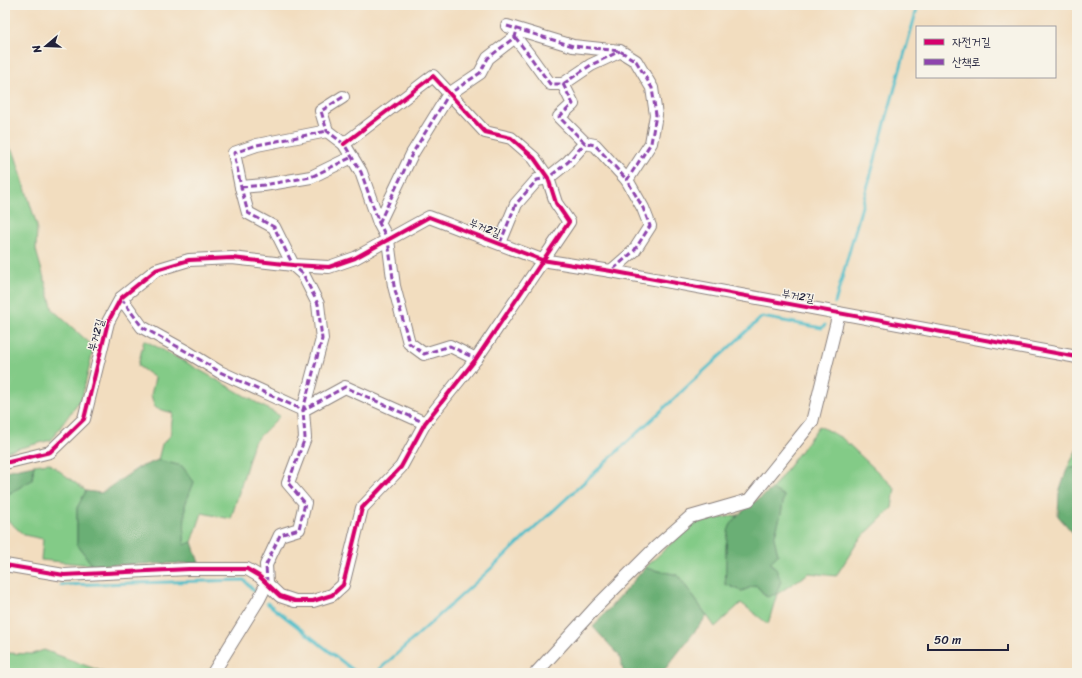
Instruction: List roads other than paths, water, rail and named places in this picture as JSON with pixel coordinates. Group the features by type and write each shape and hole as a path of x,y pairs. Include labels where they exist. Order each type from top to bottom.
{"street":[{"path":"513,31 550,84 563,84 591,65 620,51"},
{"path":"513,31 573,46 620,51 636,62 652,88 656,115 651,143 626,180"},
{"path":"379,223 412,154 449,94 480,73 488,58 513,31"},
{"path":"5,565 64,575 189,569 247,569 259,576 280,596 295,601 313,601 332,595 343,585 362,508 401,467 425,423 476,359 569,222 556,203 548,178 534,158 511,138 485,132 433,76 344,144"},
{"path":"563,84 572,104 559,117 585,143 595,145 626,180 643,208 650,226 634,251 612,271"},
{"path":"343,97 321,111 327,131 344,144 361,172 379,223 388,240 394,286 409,343 424,354 450,346 476,359"},
{"path":"213,673 259,599 266,583 266,565 280,535 299,529 305,503 288,483 305,438 303,410 322,340 318,304 303,274 293,265 274,227 248,213 234,153 257,145 327,131"},
{"path":"500,243 516,204 537,180 548,178 568,162 585,143"},
{"path":"241,187 264,185 312,177 352,157"},
{"name":"부거2길","path":"5,463 50,452 84,419 108,322 121,298 156,270 189,260 232,258 293,265 329,267 355,258 429,216 542,260 612,271 1077,357"},
{"path":"121,298 142,327 220,372 303,410"},
{"path":"536,673 597,606 657,546 690,517 749,500 812,422 839,313"},
{"path":"303,410 345,387 425,423"}],"waterway":[{"path":"835,303 918,5"},
{"path":"380,669 484,575 762,317 822,328 825,325"},
{"path":"61,585 244,580 254,591"},
{"path":"267,603 357,673"}]}
